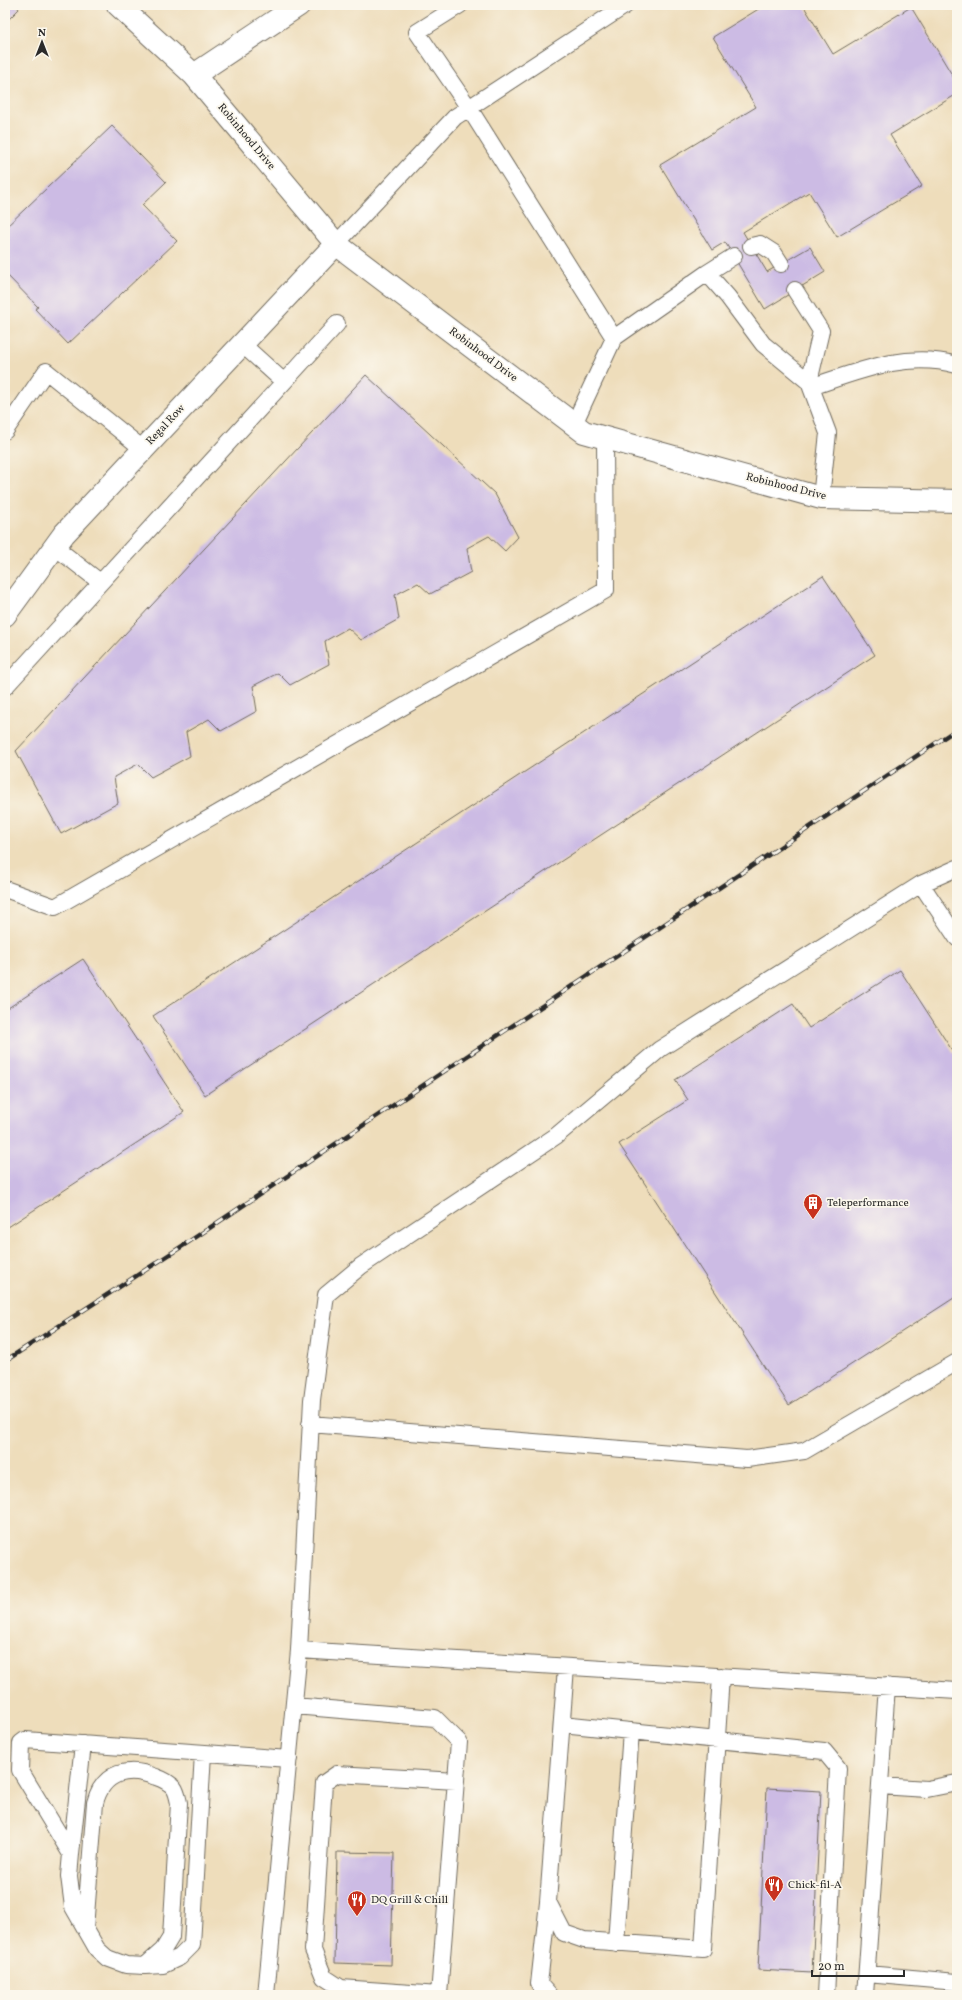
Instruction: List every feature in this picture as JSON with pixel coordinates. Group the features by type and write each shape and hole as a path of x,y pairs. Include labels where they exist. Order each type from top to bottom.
{"street":[{"name":"Robinhood Drive","path":"118,5 194,75 336,244 584,432 821,498 957,501"},
{"path":"194,75 299,5"},
{"name":"Regal Row","path":"5,615 64,534 336,244"}],"lane":[{"path":"460,5 417,32 469,108 614,338"},
{"path":"336,244 455,117 626,5"},
{"path":"751,246 760,244 774,253 781,264"},
{"path":"574,424 614,338 734,256"},
{"path":"707,273 728,297 763,344 810,384 828,432 821,498"},
{"path":"795,290 821,332 810,384"},
{"path":"5,687 337,324"},
{"path":"242,344 284,382"},
{"path":"810,384 884,363 930,360 957,365"},
{"path":"5,431 46,371 143,449"},
{"path":"5,889 56,907 606,590 605,438"},
{"path":"55,547 100,582"},
{"path":"266,1995 299,1650 312,1400 326,1295 361,1266 556,1136 660,1049 921,884 957,868"},
{"path":"921,884 957,938"},
{"path":"310,1424 747,1459 804,1451 957,1362"},
{"path":"299,1650 957,1691"},
{"path":"549,1995 539,1984 548,1902 566,1666"},
{"path":"548,1902 564,1933 584,1940 703,1949 721,1676"},
{"path":"865,1995 887,1686"},
{"path":"294,1706 435,1718 458,1742 456,1781 439,1995 340,1988 324,1977 313,1950 324,1783 337,1774 456,1781"},
{"path":"562,1724 824,1751 838,1768 826,1995"},
{"path":"616,1943 631,1731"},
{"path":"71,1854 20,1770 22,1743 25,1740 289,1759"},
{"path":"83,1744 69,1876 73,1907 97,1949 107,1958 126,1964 144,1966 163,1964 180,1957 192,1945 203,1753"},
{"path":"85,1928 95,1803 98,1791 105,1782 115,1775 128,1772 144,1772 163,1779 174,1788 179,1803 171,1937 163,1950 144,1966"},
{"path":"880,1786 927,1789 957,1783"},
{"path":"867,1974 957,1982"}],"building":[{"path":"5,5 16,5 19,9 5,23"},
{"path":"765,5 803,5 833,54 911,7 957,83 957,94 890,135 922,186 837,237 809,192 743,232 767,272 810,247 825,272 765,309 725,242 712,250 660,165 756,107 713,37"},
{"path":"112,126 166,182 142,205 177,241 68,344 35,309 38,307 5,273 5,228"},
{"path":"366,375 495,494 518,537 505,551 489,536 467,548 471,572 430,594 418,583 395,595 399,619 361,640 348,628 325,641 329,664 290,685 278,673 253,686 257,711 221,731 209,719 186,732 190,756 151,777 138,764 114,777 118,803 61,834 16,751"},
{"path":"823,576 875,655 205,1095 153,1016"},
{"path":"83,959 184,1112 5,1229 5,1010"},
{"name":"Teleperformance","path":"900,970 957,1058 957,1296 789,1405 619,1144 688,1100 675,1080 793,1004 809,1028"},
{"path":"767,1788 821,1791 812,1973 758,1970"},
{"path":"337,1852 394,1853 391,1965 335,1963"}],"railway":[{"path":"5,1361 184,1245 957,729"}],"place":[{"name":"Teleperformance","path":"813,1220"},
{"name":"Chick-fil-A","path":"774,1902"},
{"name":"DQ Grill & Chill","path":"357,1917"}]}
